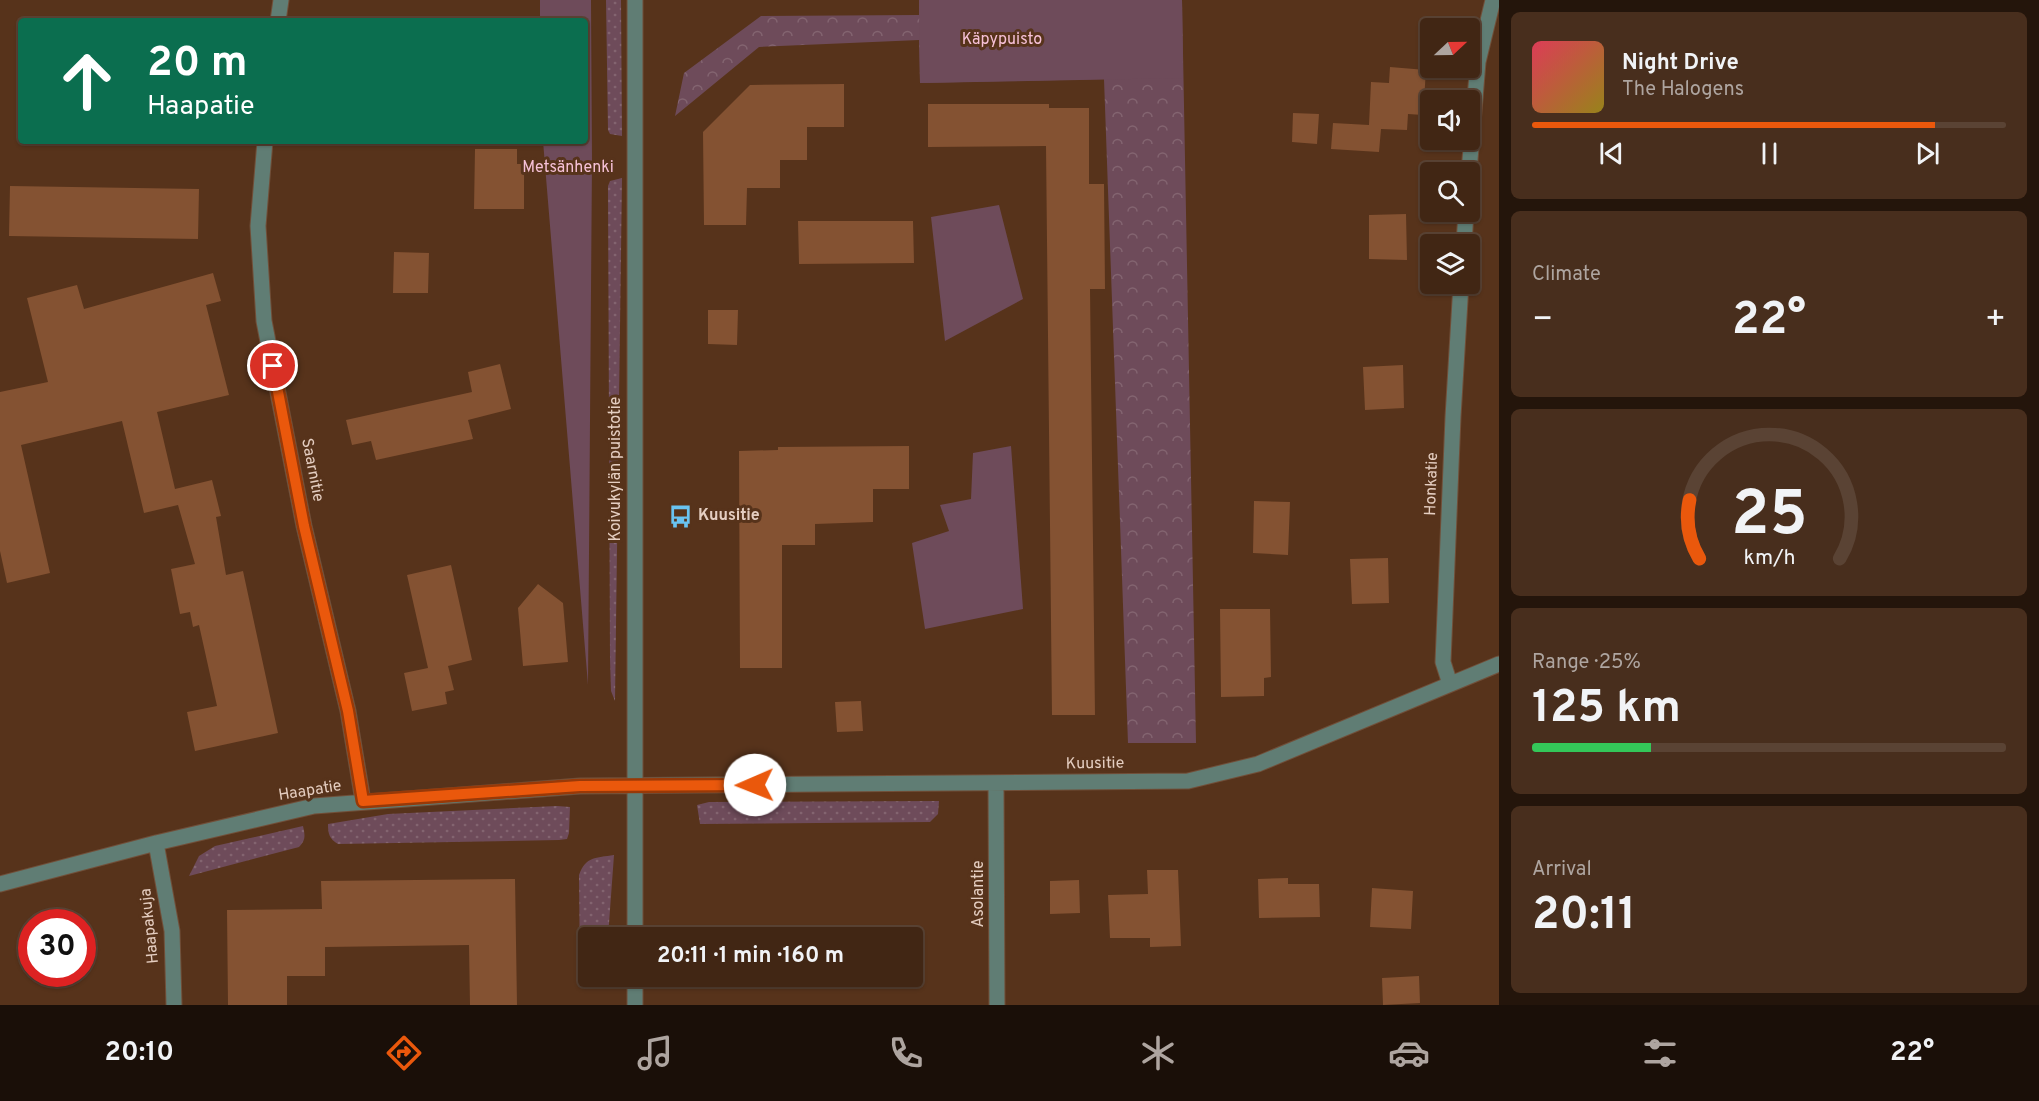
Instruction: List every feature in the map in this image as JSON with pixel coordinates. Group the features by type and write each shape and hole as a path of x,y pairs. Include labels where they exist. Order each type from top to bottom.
{"street":[{"path":"278,18 281,0"},
{"name":"Koivukylän puistotie","path":"635,0 635,927"},
{"path":"1470,162 1478,62 1493,0"},
{"name":"Saarnitie","path":"265,144 258,226 264,321 304,526 348,711 363,801"},
{"name":"Honkatie","path":"1450,684 1443,662 1460,294"},
{"name":"Kuusitie","path":"634,784 684,786 1188,781 1258,764 1499,664"},
{"name":"Asolantie","path":"996,783 997,1005"},
{"name":"Haapatie","path":"0,884 156,843 314,806 634,784"},
{"name":"Haapakuja","path":"156,843 172,931 174,1005"},
{"path":"635,987 635,1005"}],"green space":[{"name":"Metsänhenki","path":"540,0 591,0 588,685 543,144 588,144 588,18 540,18"},
{"path":"606,0 621,0 622,136 610,134 608,130"},
{"path":"919,0 1182,0 1196,743 1128,743 1104,79 920,83 919,40 759,47 675,116 684,73 761,16 919,15"},
{"name":"Käpypuisto","path":"919,0 1182,0 1183,78 920,83"},
{"path":"622,178 615,701 611,691 610,659 608,186 610,181"},
{"path":"999,205 1023,299 945,341 931,217"},
{"path":"1011,446 1023,609 925,629 912,543 949,531 940,505 971,499 973,453"},
{"path":"939,801 938,814 930,822 700,824 697,805 709,802"},
{"path":"570,807 567,839 338,844 331,838 328,830 328,824 388,814"},
{"path":"303,826 304,837 299,847 189,876 199,856 215,846"},
{"path":"614,855 609,927 580,927 579,875 588,861"}],"building":[{"path":"1390,67 1420,70 1420,78 1425,78 1425,90 1420,90 1420,115 1408,114 1407,130 1381,129 1379,152 1331,149 1333,123 1369,125 1371,82 1389,83"},
{"path":"844,84 844,127 807,127 807,160 780,160 780,188 747,188 746,225 704,225 703,132 750,85"},
{"path":"928,104 1049,104 1049,108 1089,108 1089,184 1104,184 1105,289 1090,289 1095,715 1052,715 1046,146 928,147"},
{"path":"1293,113 1319,114 1317,144 1292,142"},
{"path":"475,149 517,149 517,164 524,164 524,209 474,209"},
{"path":"10,186 199,189 198,239 9,236"},
{"path":"1406,214 1407,260 1369,259 1369,215"},
{"path":"798,221 913,221 914,263 799,264"},
{"path":"394,252 429,253 428,293 393,293"},
{"path":"213,273 221,301 206,305 229,395 157,412 175,489 212,480 221,516 216,517 226,575 243,571 278,733 195,751 187,712 217,706 199,625 193,627 190,612 180,614 171,569 195,564 178,505 144,513 122,421 21,445 50,573 7,583 0,551 0,392 48,382 27,298 77,285 84,309"},
{"path":"708,310 738,310 737,345 708,344"},
{"path":"500,364 511,409 468,420 473,439 376,460 371,441 352,445 346,420 472,392 468,372"},
{"path":"1403,365 1404,408 1365,410 1363,367"},
{"path":"909,446 909,489 873,489 873,522 815,524 815,545 782,545 782,668 740,668 739,451 778,450 778,447"},
{"path":"1254,501 1290,502 1288,555 1253,553"},
{"path":"1388,558 1389,603 1352,604 1350,559"},
{"path":"451,565 472,660 448,666 454,690 445,692 447,704 412,711 404,673 428,668 407,575"},
{"path":"538,584 563,603 568,662 523,666 518,608"},
{"path":"1220,609 1270,609 1271,677 1264,678 1264,696 1221,697"},
{"path":"861,701 863,731 837,732 835,702"},
{"path":"1147,870 1178,870 1181,946 1150,947 1150,938 1110,938 1108,895 1148,894"},
{"path":"1288,878 1288,884 1319,884 1320,917 1259,918 1258,879"},
{"path":"515,879 517,1005 470,1005 469,945 325,947 325,976 287,976 287,1005 228,1005 227,910 322,909 321,881"},
{"path":"1079,880 1080,913 1050,914 1050,881"},
{"path":"1372,888 1413,891 1411,929 1370,927"},
{"path":"1419,976 1420,1003 1383,1005 1382,978"}],"place":[{"name":"Kuusitie","path":"680,516"}],"route":[{"path":"273,366 304,526 348,711 363,801 580,786 755,785"}]}
